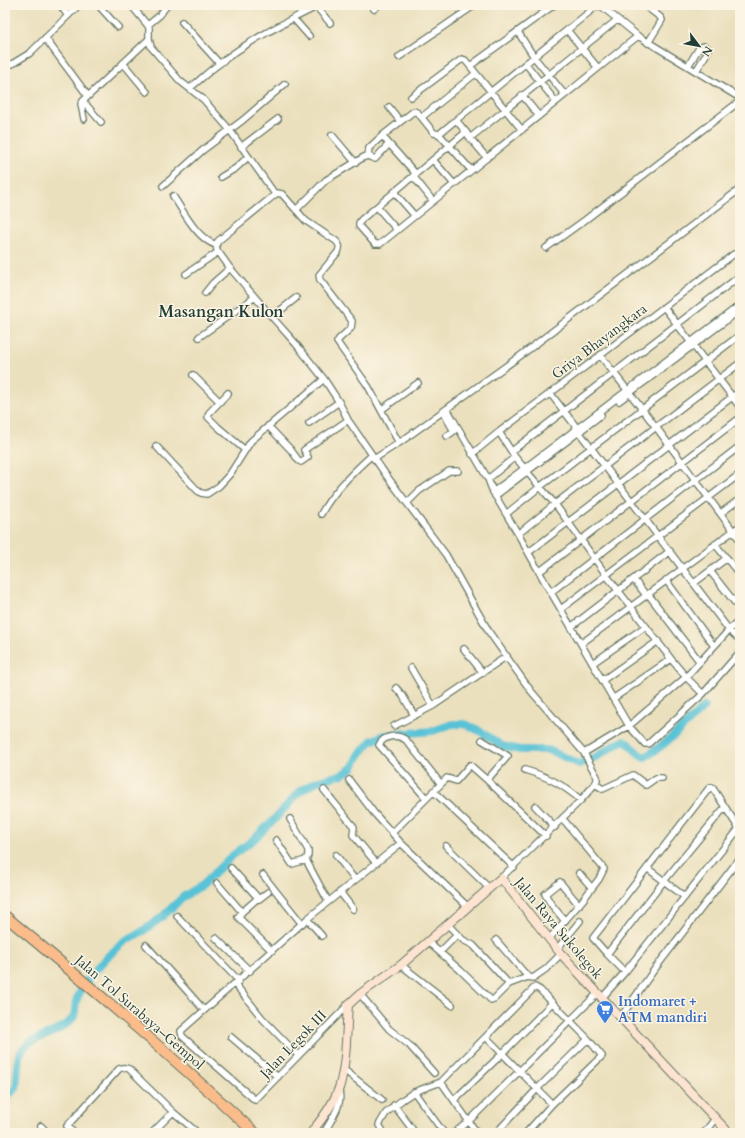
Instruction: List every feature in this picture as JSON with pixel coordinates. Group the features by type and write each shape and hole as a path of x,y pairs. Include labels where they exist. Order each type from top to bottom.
{"highway":[{"name":"Jalan Tol Surabaya–Gempol","path":"5,916 246,1133"},
{"name":"Jalan Tol Surabaya–Gempol","path":"5,924 77,980"},
{"name":"Jalan Tol Surabaya–Gempol","path":"90,992 207,1088 255,1133"}],"street":[{"path":"60,5 68,16"},
{"path":"6,65 12,64 30,53 79,5"},
{"path":"98,5 118,28"},
{"path":"131,5 148,25 149,44 180,80 203,99 229,129 275,194"},
{"path":"148,25 160,15 167,5"},
{"path":"374,9 380,5"},
{"path":"399,57 475,5"},
{"path":"470,66 554,5"},
{"path":"644,5 662,20 648,43"},
{"path":"190,88 219,63 270,31 318,6 330,23"},
{"path":"439,134 597,6 648,43 696,70 740,100 585,220 546,248"},
{"path":"294,19 309,36"},
{"path":"470,138 522,95 583,49 617,20"},
{"path":"182,22 219,63"},
{"path":"568,30 598,68"},
{"path":"518,32 534,57 565,95"},
{"path":"466,132 360,221 359,226 376,245 380,244 638,36"},
{"path":"45,38 88,96"},
{"path":"84,119 81,104 83,101 149,40"},
{"path":"688,66 699,48 704,46 708,49 708,53 696,70"},
{"path":"411,96 462,59 465,60 522,130"},
{"path":"123,63 147,92"},
{"path":"526,64 556,102"},
{"path":"422,118 475,74"},
{"path":"163,186 203,150 243,120 285,84"},
{"path":"522,95 539,116"},
{"path":"83,101 101,122"},
{"path":"389,106 400,121"},
{"path":"368,156 369,148 414,111 418,113 434,133 439,134 471,170"},
{"path":"241,147 278,118"},
{"path":"456,120 486,158"},
{"path":"332,135 354,162"},
{"path":"382,136 433,201"},
{"path":"296,210 326,180 354,162 368,156 375,159 389,144"},
{"path":"221,177 236,168 248,157"},
{"path":"433,160 454,184"},
{"path":"321,514 327,503 353,473 373,457 399,443 445,411 740,189"},
{"path":"394,192 415,216"},
{"path":"399,443 360,374 337,342 351,328 352,321 319,279 320,272 338,252 339,244 306,222 282,194 275,194 218,241 216,245 218,252 324,379 339,402 348,420 373,457 446,556 490,632 531,691 586,756 597,777 596,784 563,819 501,878"},
{"path":"173,196 204,240 216,245"},
{"path":"377,207 397,230"},
{"path":"186,274 218,252"},
{"name":"Griya Bhayangkara","path":"472,454 734,254 737,254 740,257"},
{"path":"206,293 213,283 230,268"},
{"path":"512,451 740,276"},
{"path":"199,337 255,297"},
{"path":"272,318 296,298"},
{"path":"494,494 740,305"},
{"path":"664,307 740,407"},
{"path":"691,344 740,310"},
{"path":"506,514 740,335"},
{"path":"600,355 643,409 740,540"},
{"path":"518,534 740,363"},
{"path":"193,375 220,402"},
{"path":"156,446 204,494 219,486 230,474 251,441 324,379"},
{"path":"381,410 418,383"},
{"path":"528,552 740,391"},
{"path":"228,393 209,413 208,417 246,450"},
{"path":"550,393 729,630 740,640"},
{"path":"309,423 339,402"},
{"path":"445,411 454,431 447,436"},
{"path":"445,411 488,479 494,494 629,726 644,744 648,744 703,694 740,652"},
{"path":"539,572 631,500 740,418"},
{"path":"268,426 301,462 308,457 304,450 348,420"},
{"path":"499,432 526,470 555,504 618,591 671,659 703,694"},
{"path":"551,592 740,446"},
{"path":"488,479 516,457"},
{"path":"407,503 419,491 449,472 458,471"},
{"path":"561,609 607,576 740,474"},
{"path":"721,513 740,499"},
{"path":"582,643 740,526"},
{"path":"715,544 740,575"},
{"path":"571,627 670,551"},
{"path":"694,583 727,558"},
{"path":"710,571 740,609"},
{"path":"634,580 647,594 700,662"},
{"path":"666,580 714,646"},
{"path":"586,756 629,726 686,677 740,620"},
{"path":"593,663 646,626"},
{"path":"603,680 658,642"},
{"path":"464,649 483,673"},
{"path":"394,726 433,706 507,656"},
{"path":"614,698 671,659"},
{"path":"410,668 433,706"},
{"path":"396,688 403,696 414,715"},
{"path":"426,798 379,745 380,742 385,738 398,736 406,740 441,784"},
{"path":"482,740 508,756 487,780"},
{"path":"392,832 447,778 456,781 470,765 546,836"},
{"path":"525,770 560,783 581,800"},
{"path":"596,784 603,789 633,775 646,786 656,778 662,778"},
{"path":"349,780 374,813 401,843 468,907"},
{"path":"454,1133 469,1121 570,1020 625,972 738,830 738,827 712,787 710,787 593,938 625,972"},
{"path":"324,790 354,827 352,834 376,862"},
{"path":"433,791 514,867"},
{"path":"535,806 555,826"},
{"path":"607,954 664,881 725,807"},
{"path":"290,819 308,850 306,860 328,901"},
{"path":"548,938 579,905 604,871 604,868 563,819"},
{"path":"276,840 292,864 306,860"},
{"path":"146,945 204,1010 328,901 401,843"},
{"path":"446,846 489,888"},
{"path":"336,855 355,880"},
{"path":"620,1018 654,970 740,858"},
{"path":"231,868 258,898"},
{"path":"647,868 685,897"},
{"path":"579,873 592,888"},
{"path":"263,875 305,921 322,936"},
{"name":"Jalan Raya Sukolegok","path":"348,1005 360,994 401,965 501,878 559,952 729,1133"},
{"path":"565,921 545,894 560,882 579,905"},
{"path":"217,883 242,912"},
{"path":"268,892 259,899 258,898 242,912 238,918 272,950"},
{"path":"340,892 353,909"},
{"path":"177,916 237,982 262,1018 298,1055"},
{"path":"428,942 490,999 494,999 509,984 528,977 532,978 537,976 559,952 580,921"},
{"path":"448,925 463,940 473,945 509,984"},
{"path":"440,952 457,935"},
{"path":"216,938 250,971"},
{"path":"496,940 528,977"},
{"path":"401,965 452,1005"},
{"path":"384,1133 379,1126 380,1123 386,1113 394,1105 414,1092 441,1082 534,987 537,987 588,1039 601,1057 552,1104 526,1133"},
{"path":"360,994 389,1029 409,1045 434,1073"},
{"path":"454,1100 552,1003"},
{"path":"311,1133 328,1111 338,1089 343,1069 348,1005"},
{"name":"Jalan Legok III","path":"204,1010 181,1031 182,1036 255,1100 348,1005"},
{"path":"231,1037 278,1077"},
{"path":"486,1037 552,1104"},
{"path":"496,1133 537,1089 588,1039"},
{"path":"74,1133 67,1126 122,1067 126,1067 173,1112 198,1133"},
{"path":"343,1069 382,1100"},
{"path":"441,1082 477,1133"},
{"path":"324,1133 338,1106 341,1094 338,1089"},
{"path":"414,1092 444,1133"},
{"path":"394,1105 415,1133"},
{"path":"152,1133 173,1112"},
{"path":"704,1133 715,1119"},
{"path":"41,1126 48,1133"}],"waterway":[{"path":"5,1098 16,1088 19,1056 23,1049 30,1042 58,1030 74,1017 76,1001 81,990 91,975 106,958 125,941 143,931 162,917 183,897 202,885 232,856 253,840 275,819 299,792 315,782 343,774 353,767 359,755 371,741 385,735 433,731 452,724 465,724 478,730 502,746 520,750 549,750 579,764 596,757 624,741 639,754 645,757 668,740 704,707"}],"place":[{"name":"Indomaret + ATM mandiri","path":"605,1024"}],"district":[{"name":"Masangan Kulon","path":"221,311"}]}
